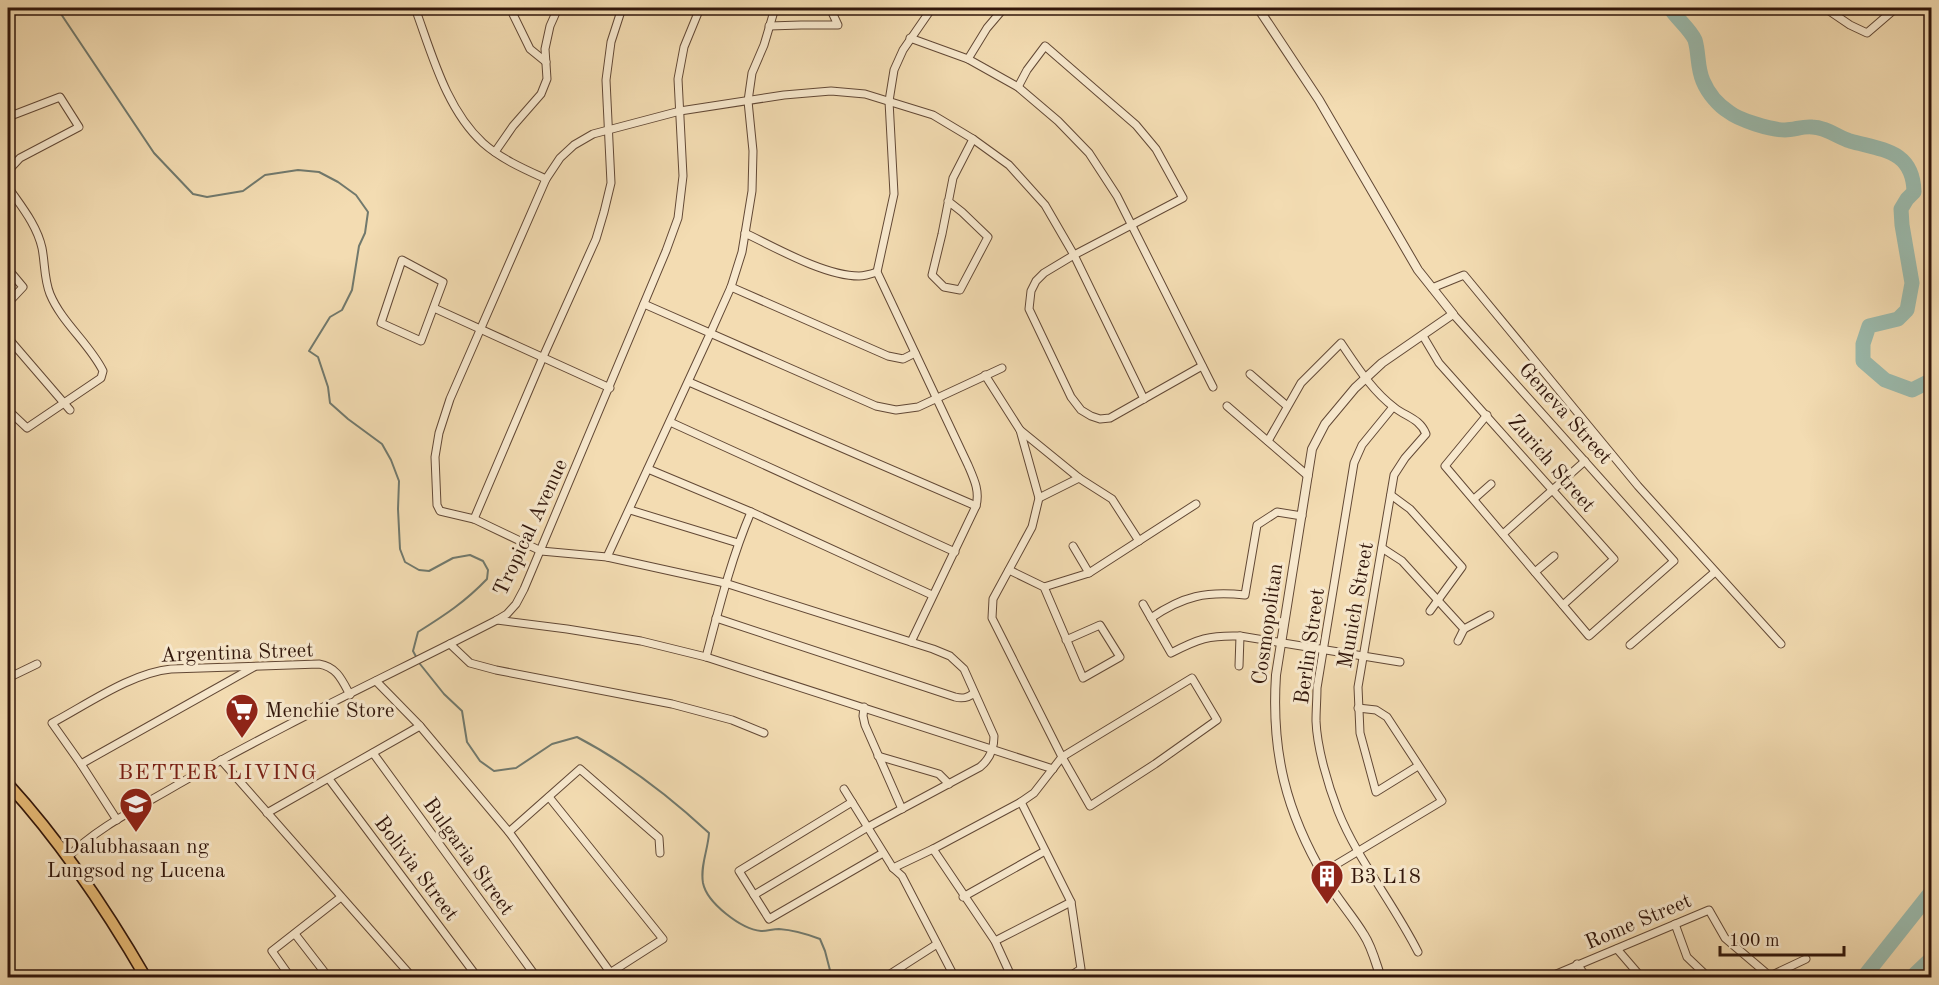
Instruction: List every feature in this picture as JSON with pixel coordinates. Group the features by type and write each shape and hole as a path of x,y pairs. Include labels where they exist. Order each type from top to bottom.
{"main road":[{"path":"8,784 67,858 107,914 146,978"}],"street":[{"path":"8,15 18,8"},
{"path":"415,8 441,77 460,115 482,142 495,152 546,179"},
{"path":"510,8 530,49 546,62"},
{"path":"495,152 513,126 541,94 547,79 545,49 550,26 558,8"},
{"path":"474,519 596,239 604,212 611,183 606,80 611,42 622,8"},
{"name":"Tropical Avenue","path":"67,858 117,820 221,760 497,620 507,614 516,604 542,551 678,219 682,176 678,79 684,46 700,8"},
{"path":"607,557 689,382 731,287 742,252 752,191 753,151 748,100 752,73 764,45 775,8"},
{"path":"769,26 801,24 838,26 830,8"},
{"path":"911,642 976,507 978,498 978,488 877,272 894,194 889,101 894,70 910,38 932,8"},
{"path":"968,59 987,28 1004,8"},
{"name":"Geneva Street","path":"1258,8 1318,100 1418,270 1453,314 1674,561 1590,636 1563,605"},
{"path":"1825,8 1850,25 1867,33 1896,8"},
{"path":"910,38 968,59 1018,87 1058,121 1089,153 1117,196 1213,387"},
{"path":"1018,87 1027,70 1045,46 1136,125 1155,149 1183,198 1074,255 1044,273 1036,282 1031,291 1029,309 1071,397 1081,410 1091,417 1110,418 1202,366"},
{"path":"754,895 868,827 980,767 987,761 993,748 994,736 963,669 957,661 933,649 725,583 607,557 542,551 474,519 440,511 437,504 435,457 439,433 450,399 546,179 560,158 574,145 593,134 607,130 680,111 784,95 831,91 865,94 933,115 974,139 1009,165 1045,205 1074,255 1144,399"},
{"path":"8,117 60,97 79,127 20,158 8,171"},
{"path":"948,201 988,237 960,290 944,287 932,274 953,178 974,139"},
{"path":"8,187 30,219 42,246 49,293 104,371 101,378 27,428 8,410"},
{"path":"745,233 792,256 841,274 861,277 877,272"},
{"path":"402,260 443,282 434,308 421,341 381,323 402,260"},
{"path":"8,269 23,287 8,303"},
{"path":"1432,288 1464,275 1638,486 1781,644"},
{"path":"731,287 888,356 903,358 915,353"},
{"path":"644,304 876,406 896,410 918,407 1002,368"},
{"path":"434,308 609,388"},
{"name":"Cosmopolitan","path":"1382,978 1366,937 1322,873 1303,835 1286,791 1276,746 1274,710 1276,675 1312,449 1325,424 1355,388 1382,363 1453,314"},
{"name":"Zurich Street","path":"1423,336 1439,363 1614,559 1563,605"},
{"path":"8,338 70,410"},
{"path":"1268,441 1301,383 1341,343 1366,378 1393,407"},
{"path":"1250,374 1287,406"},
{"path":"893,868 1021,802 1034,793 1062,757 1192,678 1217,720 1090,806 1062,757 992,618 993,598 1032,527 1039,498 1020,430 985,375"},
{"path":"689,382 976,507"},
{"path":"1227,406 1308,476"},
{"name":"Munich Street","path":"1393,407 1423,425 1426,434 1394,475 1358,687 1358,708 1360,733 1376,792 1418,766"},
{"name":"Berlin Street","path":"1393,407 1362,446 1354,463 1317,688 1316,723 1338,812 1359,851 1405,924 1418,952"},
{"path":"1487,415 1445,466 1563,605"},
{"path":"670,422 955,552"},
{"path":"1020,430 1079,478 1112,499 1138,541"},
{"path":"1503,534 1585,461"},
{"path":"648,469 751,512 932,595"},
{"path":"1039,498 1079,478"},
{"path":"1474,499 1491,484"},
{"path":"1391,495 1410,509 1462,567 1430,610"},
{"path":"1044,587 1089,573 1196,504"},
{"path":"630,510 738,543"},
{"path":"706,657 725,583 751,512"},
{"path":"1151,618 1170,605 1193,597 1221,593 1245,595 1257,525 1277,512 1302,516"},
{"path":"1073,546 1089,573"},
{"path":"1382,548 1402,561 1464,629"},
{"path":"1535,572 1554,556"},
{"path":"1009,570 1044,587 1066,640 1083,678 1119,657 1100,625 1066,640"},
{"path":"1630,645 1715,572"},
{"path":"1143,604 1171,653 1195,640 1216,635 1240,636 1400,662"},
{"path":"1458,641 1464,629 1490,615"},
{"path":"716,618 961,699 974,693"},
{"path":"497,620 641,640 706,657 1053,769"},
{"path":"1239,666 1240,636"},
{"path":"450,644 470,663 682,706 732,720 764,733"},
{"path":"8,678 37,664"},
{"path":"117,820 81,764 257,665"},
{"name":"Argentina Street","path":"81,764 52,723 145,673 171,669 257,665 326,665 338,674 350,694"},
{"path":"376,681 420,726 509,832 610,972"},
{"path":"864,707 865,725 902,809"},
{"path":"1322,873 1442,801 1387,717 1376,710 1358,708"},
{"path":"267,813 420,726"},
{"name":"Bulgaria Street","path":"373,753 537,978"},
{"path":"878,756 939,774 949,784"},
{"path":"221,760 412,978"},
{"path":"509,832 580,769 658,838 660,853"},
{"name":"Bolivia Street","path":"329,779 478,978"},
{"path":"844,789 883,853 893,868 902,876 952,976"},
{"path":"549,797 663,939 602,978"},
{"path":"852,802 739,871 769,918 883,853"},
{"path":"1021,802 1071,902 1081,969 1067,978"},
{"path":"933,849 994,941 1012,978"},
{"path":"963,897 1045,851"},
{"path":"291,978 272,951 341,897"},
{"path":"994,941 1071,902"},
{"name":"Rome Street","path":"1547,978 1709,910 1725,938 1771,977"},
{"path":"1675,924 1687,957 1708,978"},
{"path":"295,934 330,978"},
{"path":"885,978 937,944"},
{"path":"1617,949 1642,978"},
{"path":"1771,977 1806,959"},
{"path":"1577,964 1587,978"}],"waterway":[{"path":"57,8 154,153 193,194 207,197 243,191 265,175 298,170 319,172 356,195 368,212 365,233 359,246 352,290 342,310 330,317 309,351 318,357 328,387 330,403 382,444 391,460 399,481 400,549 405,562 419,570 429,571 453,558 470,555 483,561 488,570 487,579 471,595 418,632 413,651 420,664 444,694 462,711 467,742 480,761 494,771 516,768 552,744 577,737 612,757 662,793 709,833 703,883 711,899 726,914 753,929 784,930 820,939 832,978"},
{"path":"1670,8 1695,40 1701,76 1705,85 1717,102 1729,112 1747,121 1772,128 1785,130 1817,127 1850,141 1894,154 1908,168 1914,192 1901,209 1912,283 1907,310 1898,319 1869,326 1863,344 1863,361 1885,380 1912,390 1932,380"},
{"path":"1863,978 1932,891"},
{"path":"1911,978 1932,958"}],"place":[{"name":"Menchie Store","path":"242,739"},
{"name":"Dalubhasaan ng Lungsod ng Lucena","path":"136,833"},
{"name":"B3 L18","path":"1327,905"}],"district":[{"name":"BETTER LIVING","path":"218,771"}]}
